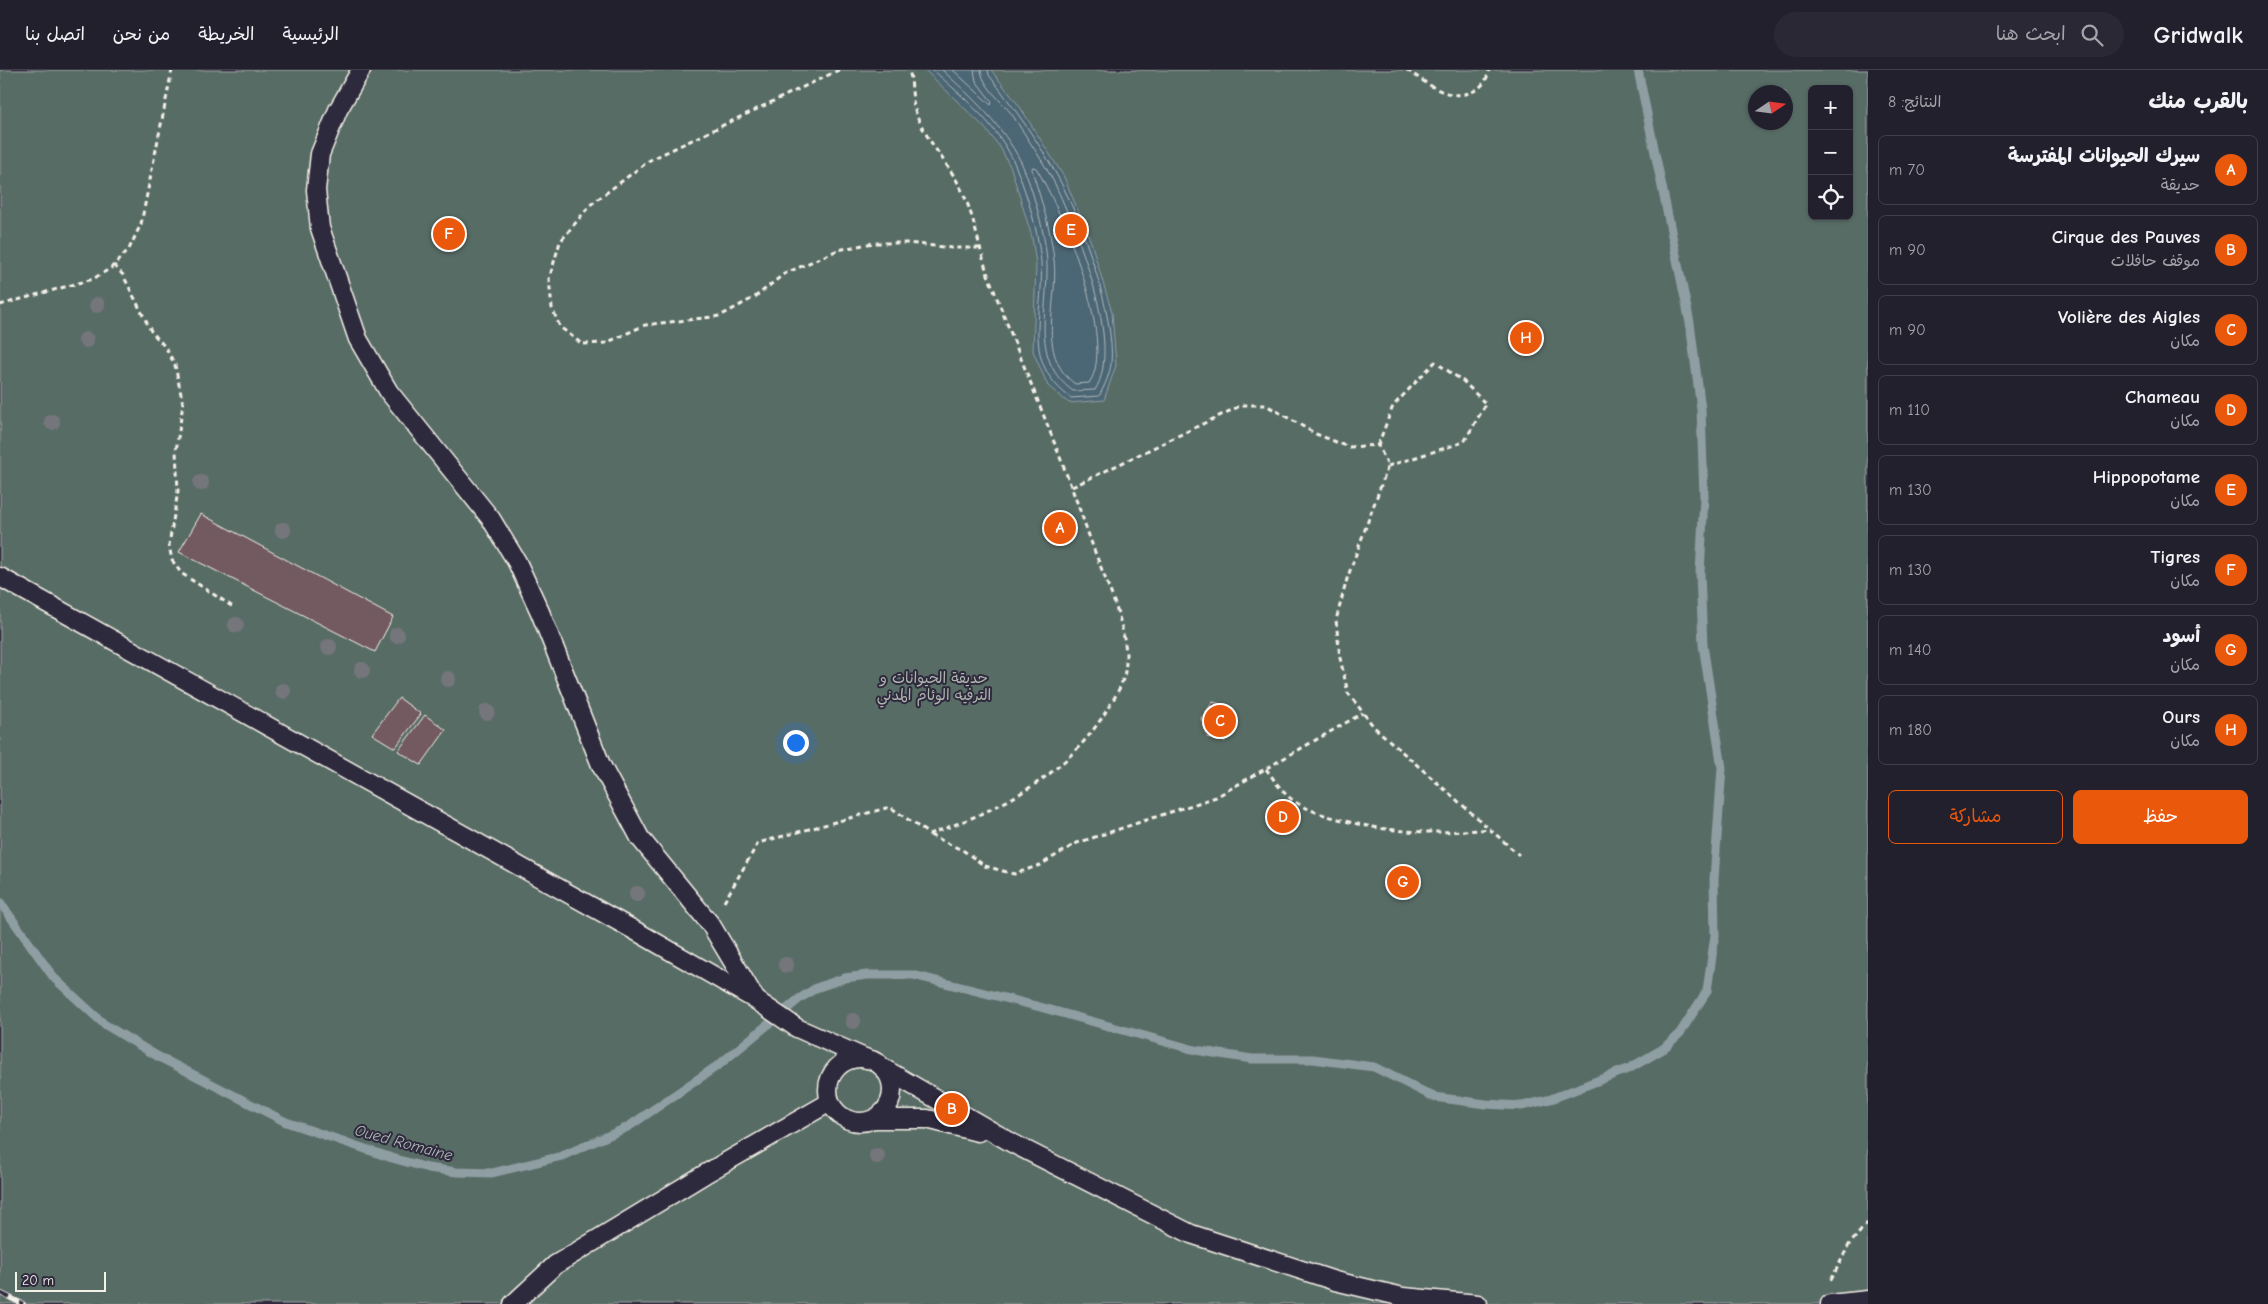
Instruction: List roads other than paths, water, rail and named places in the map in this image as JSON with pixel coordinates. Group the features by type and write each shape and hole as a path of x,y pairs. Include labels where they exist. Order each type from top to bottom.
{"lane":[{"path":"361,70 338,110 320,154 316,190 320,228 358,338 389,392 491,519 517,562 540,612 600,765 640,838 711,925 756,1000"},
{"path":"0,576 756,1000 797,1028 867,1059 1012,1143 1191,1234 1335,1281 1403,1297 1478,1304"},
{"path":"867,1059 846,1062 832,1074 828,1092 830,1102 836,1111 849,1120 864,1122 874,1119 927,1119 946,1122 1012,1143"},
{"path":"874,1119 886,1109 892,1094 891,1085 883,1068"},
{"path":"513,1304 555,1266 705,1174 830,1102"},
{"path":"1829,1296 1868,1300"}],"water":[{"path":"925,70 991,70 1020,107 1064,177 1091,242 1112,313 1116,365 1104,400 1069,403 1048,386 1033,351 1036,264 1032,237 1011,168 1000,147 984,127"}],"waterway":[{"name":"Oued Romaine","path":"0,902 54,978 104,1024 157,1056 286,1122 392,1158 428,1168 457,1172 492,1173 562,1156 628,1127 720,1064 799,999 816,988 845,978 867,975 913,975 1040,1007 1195,1050 1252,1059 1313,1059 1374,1067 1434,1097 1486,1104 1522,1106 1551,1099 1630,1068 1663,1049 1680,1033 1707,991 1715,935 1714,879 1722,768 1703,645 1700,574 1704,497 1701,409 1690,323 1638,70"}],"railway":[{"path":"0,1293 23,1304"}],"place":[{"name":"Hippopotame","path":"1071,230"},
{"name":"Tigres","path":"449,234"},
{"name":"Ours","path":"1526,338"},
{"name":"سيرك الحيوانات المفترسة","path":"1060,528"},
{"name":"Volière des Aigles","path":"1220,721"},
{"name":"Chameau","path":"1283,817"},
{"name":"أسود","path":"1403,882"},
{"name":"Cirque des Pauves","path":"952,1109"}],"park label":[{"name":"حديقة الحيوانات و الترفيه الوئام المدني","path":"934,686"}]}
